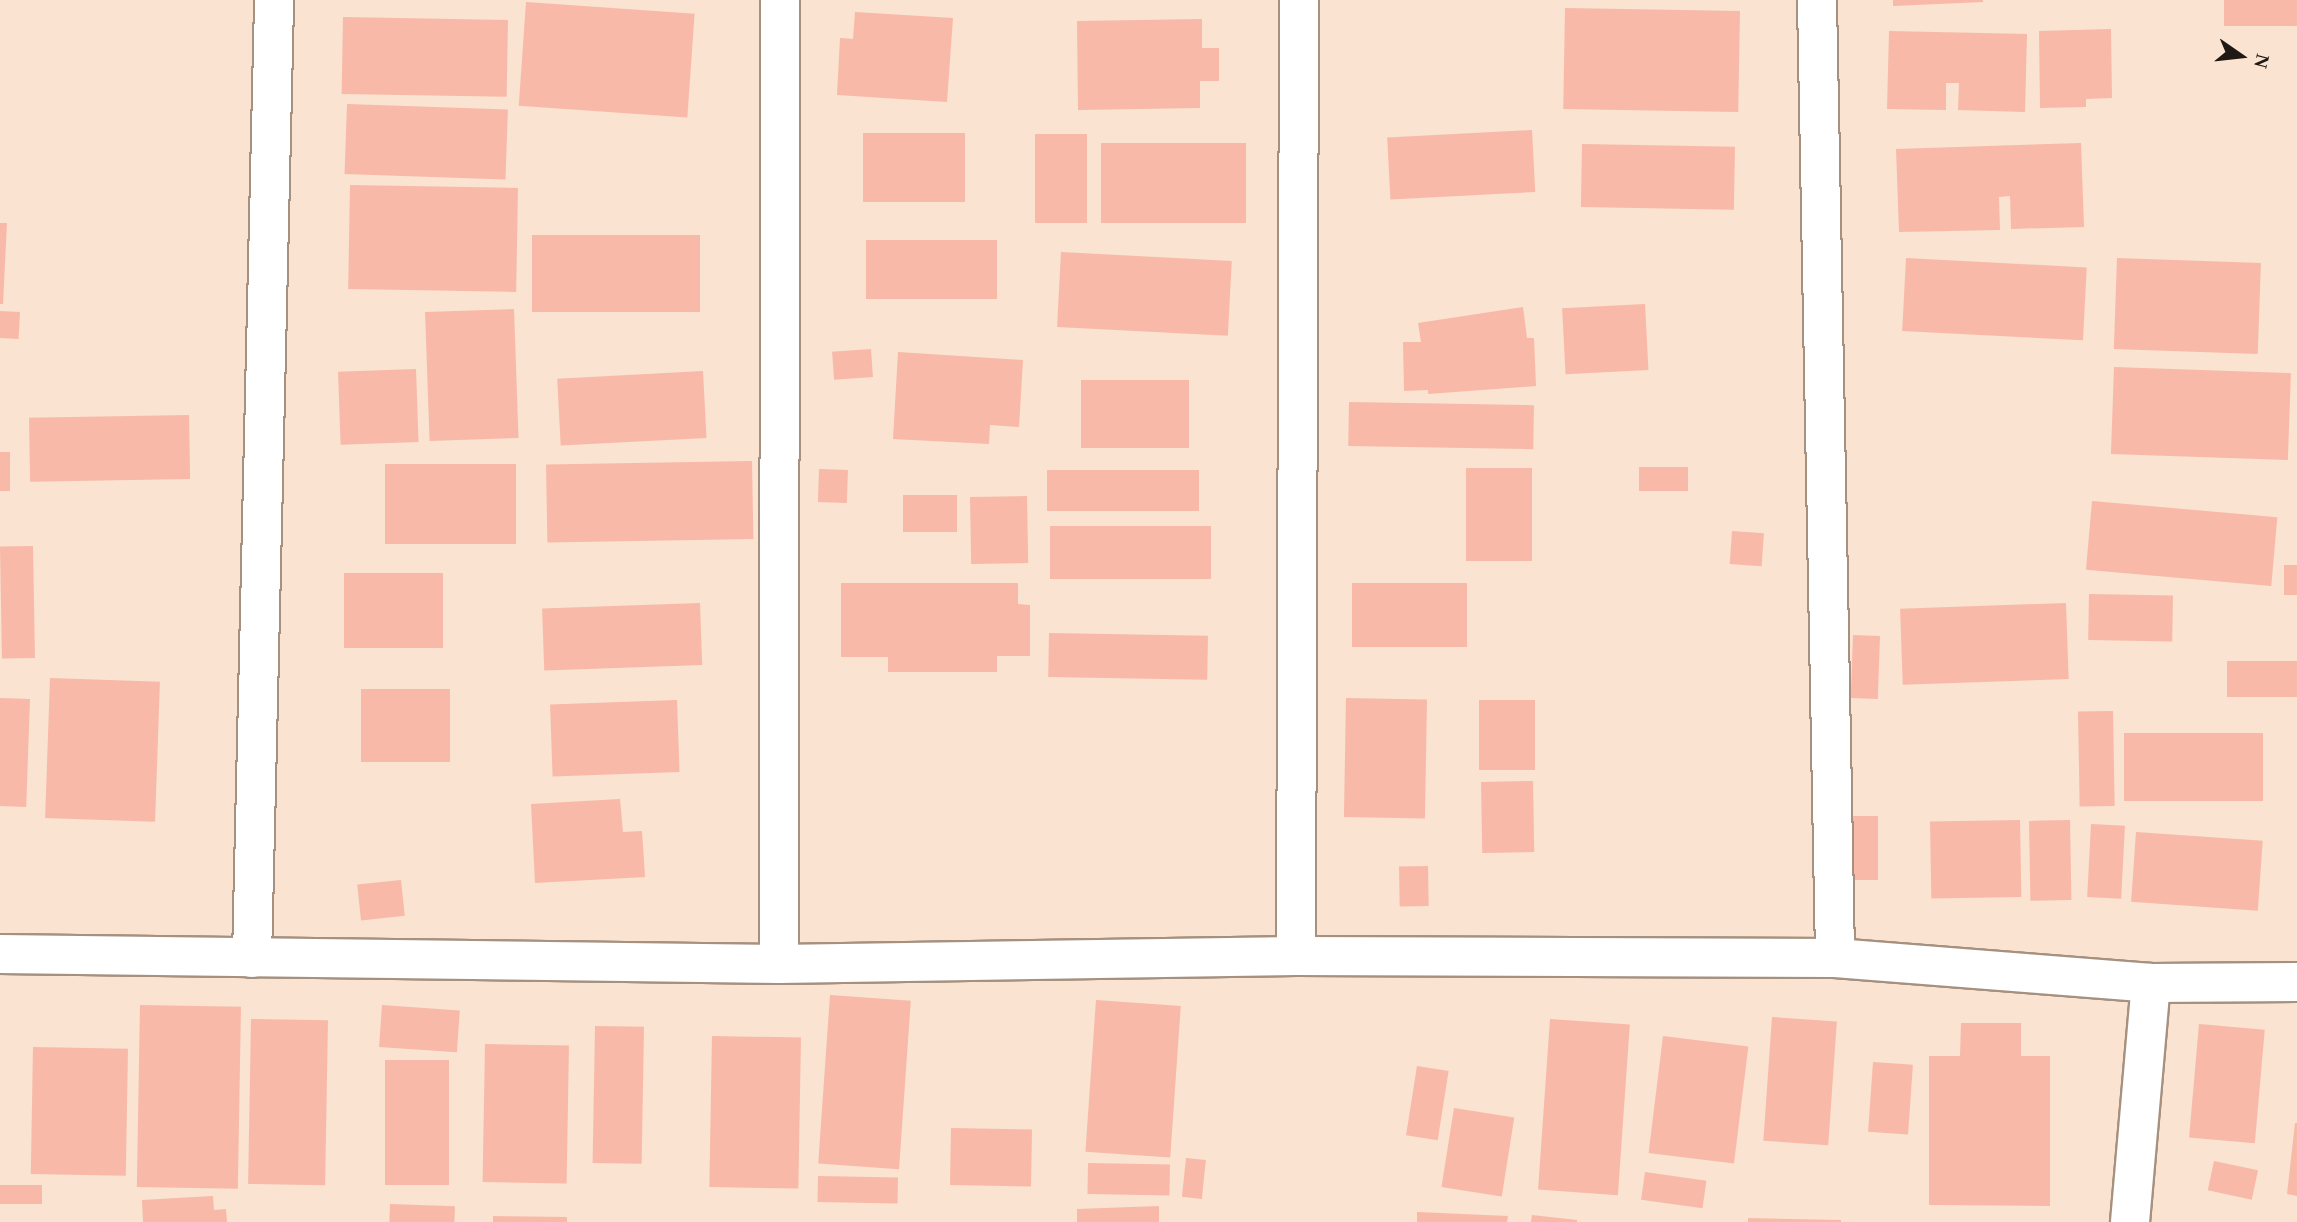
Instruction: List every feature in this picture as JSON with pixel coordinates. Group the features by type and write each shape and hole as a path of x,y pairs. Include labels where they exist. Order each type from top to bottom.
{"street":[{"path":"252,958 274,0"},
{"path":"779,964 780,0"},
{"path":"1296,956 1299,0"},
{"path":"1817,0 1835,958"},
{"path":"0,954 779,964 1296,956 1835,958 2151,983 2297,982"},
{"path":"2130,1222 2151,983"}],"building":[{"path":"1893,0 1983,0 1983,2 1893,6"},
{"path":"2224,0 2297,0 2297,26 2224,26"},
{"path":"526,2 695,14 687,118 519,106"},
{"path":"1565,8 1740,11 1738,112 1563,109"},
{"path":"855,12 953,18 947,102 837,95 840,38 853,39"},
{"path":"343,17 508,20 507,97 342,94"},
{"path":"1202,19 1202,48 1219,48 1219,81 1200,81 1200,108 1078,110 1077,21"},
{"path":"2111,29 2112,98 2086,99 2086,107 2040,108 2039,31"},
{"path":"1889,31 2027,34 2025,112 1958,110 1959,83 1946,83 1946,110 1887,109"},
{"path":"347,104 508,110 505,180 345,174"},
{"path":"1532,130 1535,192 1390,200 1387,138"},
{"path":"863,133 965,133 965,202 863,202"},
{"path":"1035,134 1087,134 1087,223 1035,223"},
{"path":"1101,143 1246,143 1246,223 1101,223"},
{"path":"2081,143 2084,227 2011,229 2010,196 1999,197 2000,230 1899,232 1896,149"},
{"path":"1582,144 1735,147 1734,210 1581,207"},
{"path":"350,185 518,188 516,292 348,289"},
{"path":"0,223 7,223 3,304 0,304"},
{"path":"532,235 700,235 700,312 532,312"},
{"path":"866,240 997,240 997,299 866,299"},
{"path":"1061,252 1232,261 1228,336 1057,327"},
{"path":"1906,258 2087,267 2083,340 1902,331"},
{"path":"2117,258 2261,263 2258,354 2114,349"},
{"path":"1645,304 1648,370 1566,374 1562,308"},
{"path":"1523,307 1527,338 1534,338 1536,386 1428,394 1428,390 1404,391 1403,342 1421,342 1418,323"},
{"path":"514,309 519,438 430,441 425,312"},
{"path":"0,311 20,312 19,339 0,338"},
{"path":"871,349 873,377 834,380 832,352"},
{"path":"898,352 1023,360 1019,427 990,425 989,444 893,439"},
{"path":"2114,367 2291,373 2288,460 2111,454"},
{"path":"416,369 419,442 341,445 338,372"},
{"path":"703,371 707,438 561,446 557,379"},
{"path":"1081,380 1189,380 1189,448 1081,448"},
{"path":"1349,402 1534,405 1533,449 1348,446"},
{"path":"189,415 190,479 30,482 29,418"},
{"path":"0,452 10,452 10,491 0,491"},
{"path":"752,461 753,539 547,543 546,465"},
{"path":"385,464 516,464 516,544 385,544"},
{"path":"1639,467 1688,467 1688,491 1639,491"},
{"path":"1466,468 1532,468 1532,561 1466,561"},
{"path":"819,469 848,470 847,503 818,502"},
{"path":"1047,470 1199,470 1199,511 1047,511"},
{"path":"903,495 957,495 957,532 903,532"},
{"path":"1027,496 1028,563 971,564 970,497"},
{"path":"2092,501 2277,517 2271,586 2086,570"},
{"path":"1050,526 1211,526 1211,579 1050,579"},
{"path":"1732,531 1764,533 1762,566 1730,564"},
{"path":"33,546 35,658 2,659 0,547"},
{"path":"2284,565 2297,565 2297,595 2284,595"},
{"path":"344,573 443,573 443,648 344,648"},
{"path":"841,583 1018,583 1018,604 1030,605 1030,656 997,656 997,672 888,672 888,657 841,657"},
{"path":"1352,583 1467,583 1467,647 1352,647"},
{"path":"2089,594 2173,595 2172,641 2088,640"},
{"path":"700,603 702,665 544,670 542,609"},
{"path":"2066,603 2069,679 1903,685 1900,609"},
{"path":"1049,633 1208,636 1207,680 1048,677"},
{"path":"1853,635 1880,636 1878,699 1851,698"},
{"path":"2227,661 2297,661 2297,697 2227,697"},
{"path":"50,678 160,682 155,822 45,818"},
{"path":"361,689 450,689 450,762 361,762"},
{"path":"0,698 30,699 26,807 0,806"},
{"path":"1346,698 1427,699 1425,818 1344,817"},
{"path":"677,700 680,772 553,776 550,704"},
{"path":"1479,700 1535,700 1535,770 1479,770"},
{"path":"2113,711 2115,806 2080,807 2078,712"},
{"path":"2124,733 2263,733 2263,801 2124,801"},
{"path":"1533,781 1534,852 1482,853 1481,782"},
{"path":"620,799 623,832 642,831 645,877 535,883 531,804"},
{"path":"1851,816 1878,816 1878,880 1851,880"},
{"path":"2020,820 2021,897 1931,899 1930,822"},
{"path":"2070,820 2071,900 2030,901 2029,821"},
{"path":"2091,824 2125,826 2121,899 2087,897"},
{"path":"2136,832 2263,841 2258,911 2131,902"},
{"path":"1428,866 1429,906 1400,907 1399,867"},
{"path":"401,880 405,916 361,920 357,885"},
{"path":"830,995 911,1001 899,1169 818,1164"},
{"path":"1096,1000 1181,1006 1170,1158 1085,1152"},
{"path":"140,1005 241,1007 238,1189 137,1187"},
{"path":"382,1005 460,1010 457,1052 379,1047"},
{"path":"1772,1017 1837,1022 1828,1145 1763,1141"},
{"path":"251,1019 328,1020 325,1185 248,1184"},
{"path":"1550,1019 1630,1025 1618,1195 1538,1190"},
{"path":"1961,1023 2021,1023 2021,1056 2050,1056 2050,1206 1929,1205 1929,1056 1960,1056"},
{"path":"2199,1024 2265,1030 2255,1143 2189,1138"},
{"path":"595,1026 644,1027 642,1164 593,1163"},
{"path":"712,1036 801,1038 798,1189 709,1187"},
{"path":"1663,1036 1748,1046 1734,1164 1649,1153"},
{"path":"485,1044 569,1045 567,1183 483,1182"},
{"path":"33,1047 128,1049 126,1176 31,1174"},
{"path":"385,1060 449,1060 449,1185 385,1185"},
{"path":"1873,1062 1913,1065 1908,1135 1868,1132"},
{"path":"1417,1066 1449,1071 1438,1140 1406,1135"},
{"path":"1454,1108 1514,1118 1502,1197 1441,1187"},
{"path":"2297,1123 2297,1196 2287,1194"},
{"path":"951,1128 1032,1129 1031,1186 950,1185"},
{"path":"1186,1158 1206,1160 1202,1199 1182,1197"},
{"path":"2214,1161 2258,1170 2252,1200 2208,1190"},
{"path":"1088,1163 1170,1164 1169,1195 1087,1194"},
{"path":"1645,1172 1706,1181 1702,1208 1641,1200"},
{"path":"818,1176 898,1177 898,1203 818,1202"},
{"path":"0,1185 42,1185 42,1204 0,1204"},
{"path":"213,1196 214,1210 226,1209 227,1222 143,1222 142,1200"},
{"path":"390,1204 455,1206 454,1222 389,1222"},
{"path":"1159,1206 1159,1222 1077,1222 1077,1209"},
{"path":"1417,1212 1508,1216 1507,1222 1417,1222"},
{"path":"1532,1215 1577,1220 1577,1222 1531,1222"},
{"path":"493,1216 567,1217 567,1222 493,1222"},
{"path":"1748,1218 1841,1220 1841,1222 1748,1222"}]}
